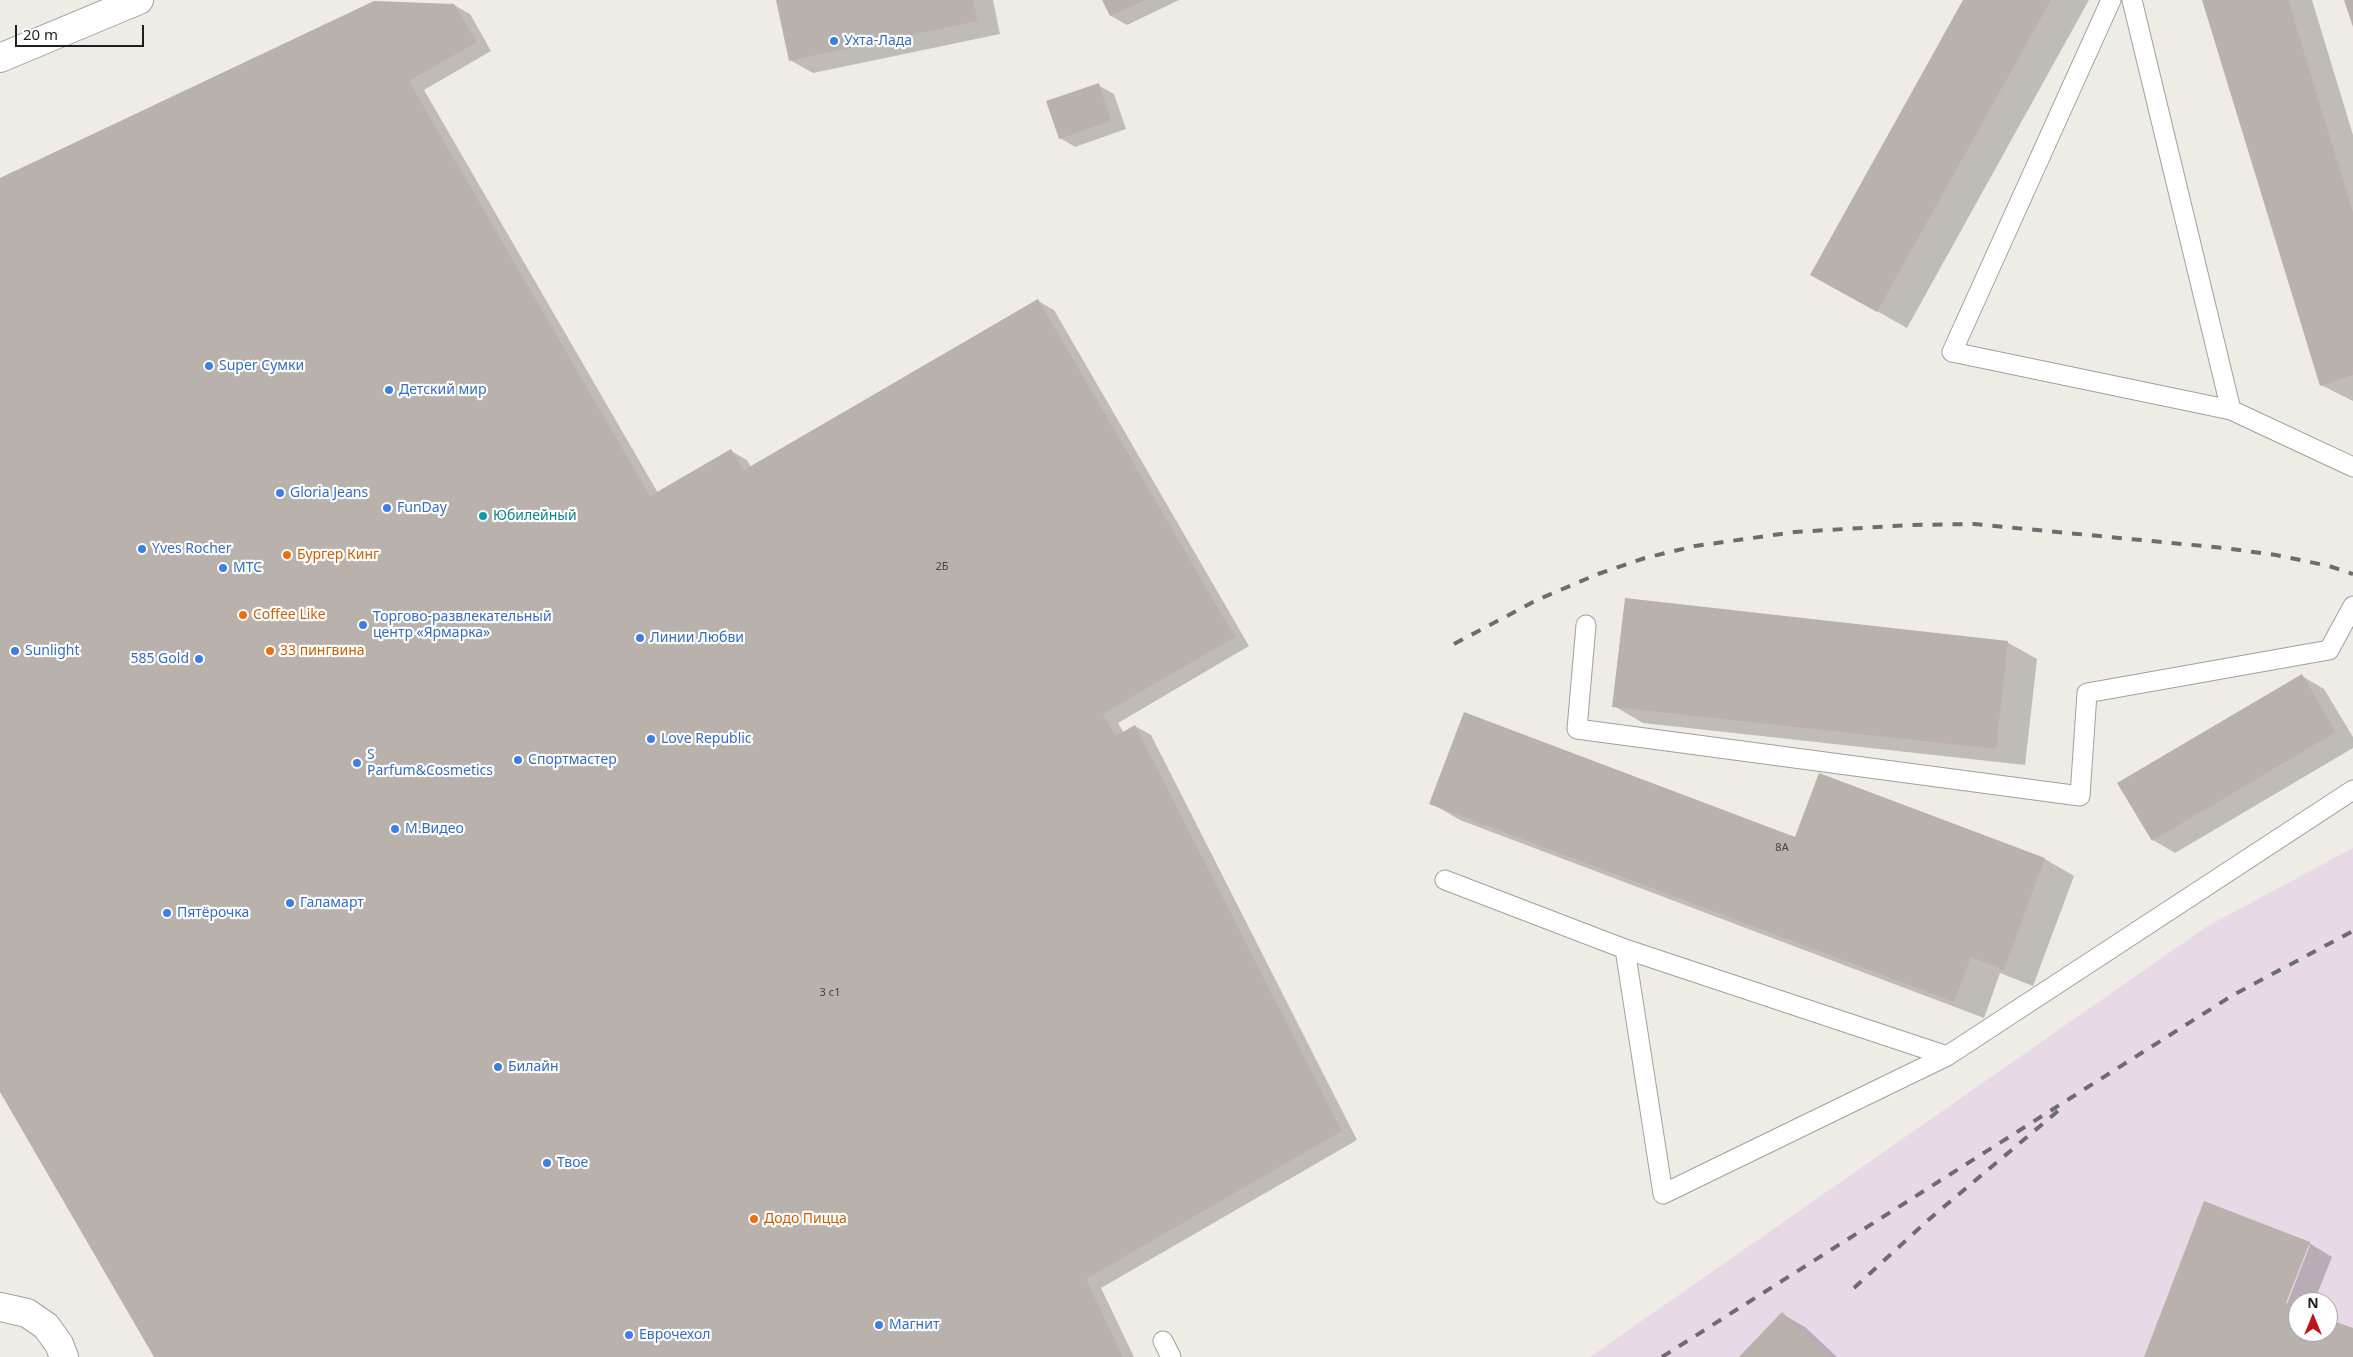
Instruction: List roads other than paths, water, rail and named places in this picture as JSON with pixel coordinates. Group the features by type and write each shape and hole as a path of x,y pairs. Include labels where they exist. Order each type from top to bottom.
{"street":[{"path":"0,58 139,0"},
{"path":"0,1307 27,1313 46,1326 59,1344 64,1357"}],"lane":[{"path":"2111,0 1952,352 2231,410 2353,467"},
{"path":"2132,0 2231,410"},
{"path":"1586,625 1576,729 2080,796 2087,693 2329,650 2353,606"},
{"path":"1626,949 1663,1194 1946,1056 2353,790"},
{"path":"1445,880 1626,949 1946,1056"}],"railway":[{"path":"1454,644 1537,600 1598,574 1645,558 1695,546 1795,532 1911,525 1974,524 2224,548 2276,555 2329,566 2353,574"},
{"path":"1662,1357 2233,995 2353,931"},
{"path":"1854,1288 1927,1221 2058,1111"}],"place":[{"name":"Ухта-Лада","path":"834,41"},
{"name":"Super Сумки","path":"209,366"},
{"name":"Детский мир","path":"389,390"},
{"name":"Gloria Jeans","path":"280,493"},
{"name":"FunDay","path":"387,508"},
{"name":"Юбилейный","path":"483,516"},
{"name":"Yves Rocher","path":"142,549"},
{"name":"Бургер Кинг","path":"287,555"},
{"name":"МТС","path":"223,568"},
{"name":"Coffee Like","path":"243,615"},
{"name":"Торгово-развлекательный центр «Ярмарка»","path":"363,625"},
{"name":"Линии Любви","path":"640,638"},
{"name":"Sunlight","path":"15,651"},
{"name":"33 пингвина","path":"270,651"},
{"name":"585 Gold","path":"199,659"},
{"name":"Love Republic","path":"651,739"},
{"name":"Спортмастер","path":"518,760"},
{"name":"S Parfum&Cosmetics","path":"357,763"},
{"name":"М.Видео","path":"395,829"},
{"name":"Галамарт","path":"290,903"},
{"name":"Пятёрочка","path":"167,913"},
{"name":"Билайн","path":"498,1067"},
{"name":"Твое","path":"547,1163"},
{"name":"Додо Пицца","path":"754,1219"},
{"name":"Магнит","path":"879,1325"},
{"name":"Еврочехол","path":"629,1335"}]}
